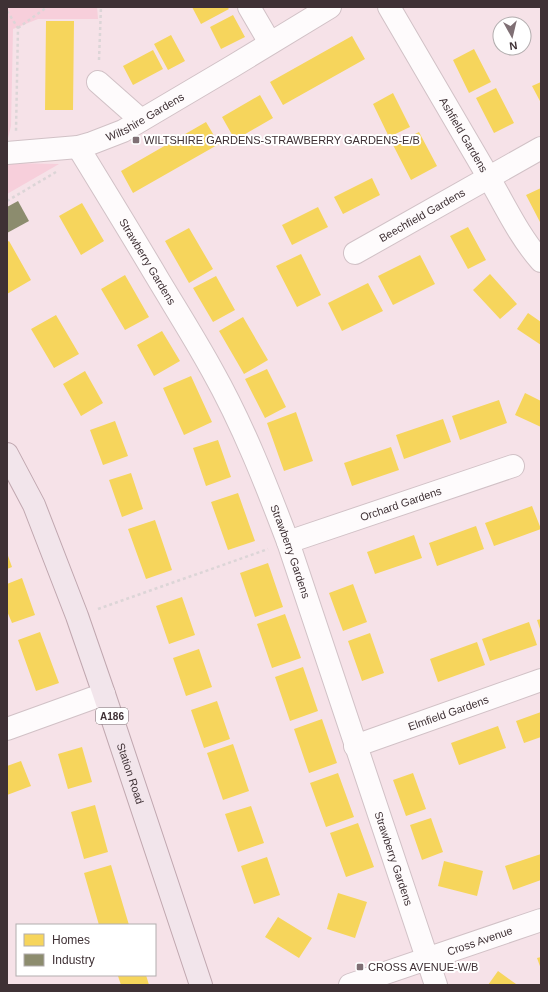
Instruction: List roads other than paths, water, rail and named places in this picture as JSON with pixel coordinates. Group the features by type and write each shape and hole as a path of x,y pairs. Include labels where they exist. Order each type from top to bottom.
{"main road":[{"name":"Station Road","path":"7,454 34,505 77,616 201,985"}],"street":[{"path":"249,7 270,43"},
{"name":"Wiltshire Gardens","path":"11,145 78,147 108,138 142,120 330,7"},
{"name":"Ashfield Gardens","path":"389,7 527,245 541,261"},
{"path":"98,82 142,120"},
{"name":"Strawberry Gardens","path":"78,147 182,318 232,409 251,450 288,542 436,985"},
{"name":"Beechfield Gardens","path":"355,253 541,148"},
{"name":"Orchard Gardens","path":"288,542 513,466"},
{"name":"Elmfield Gardens","path":"355,746 541,680"},
{"path":"7,729 104,694"},
{"name":"Cross Avenue","path":"350,985 541,920"}],"place":[{"name":"WILTSHIRE GARDENS-STRAWBERRY GARDENS-E/B","path":"136,140"},
{"name":"CROSS AVENUE-W/B","path":"360,967"}]}
